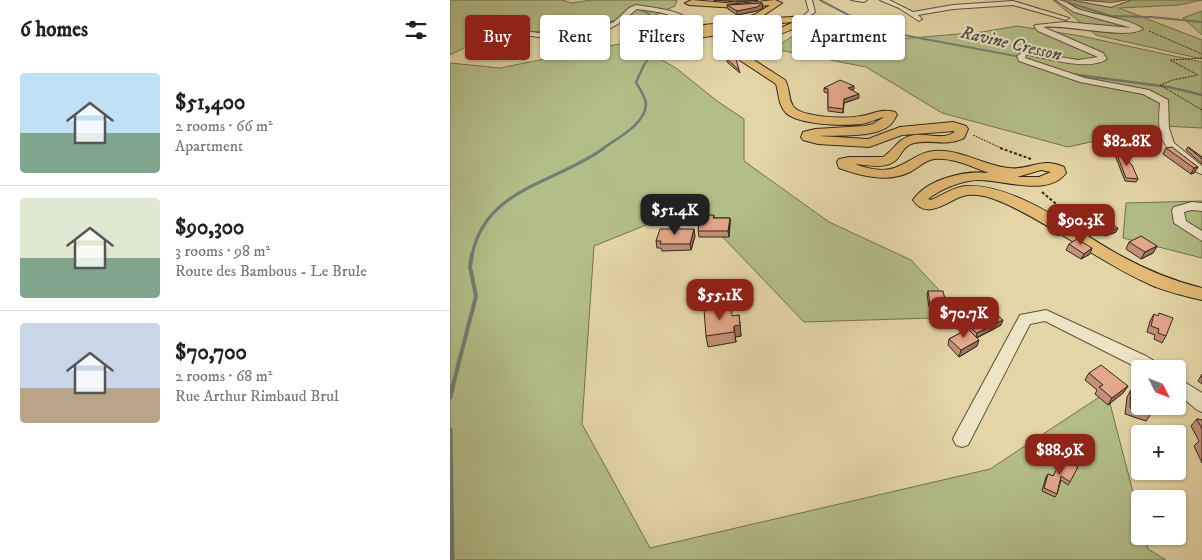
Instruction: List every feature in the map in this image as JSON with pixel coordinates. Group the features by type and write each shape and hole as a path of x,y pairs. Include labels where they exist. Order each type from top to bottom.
{"main road":[{"path":"706,0 689,3 737,6 773,2 778,3 759,16 742,22 792,18"},
{"path":"703,33 723,32 736,36 740,42 742,57 781,82 784,87 787,106 797,116 862,120 884,113 891,114 885,122 867,129 850,133 813,133 807,135 810,138 869,143 900,131 953,126 962,130 960,135 951,139 915,139 905,141 897,146 890,158 883,162 857,159 843,164 852,168 890,173 904,170 920,160 936,155 969,160 1012,173 1022,172 1040,165 1048,166 1059,170 1059,173 1045,180 1035,182 980,176 964,178 928,192 920,200 924,204 935,205 950,195 962,191 989,192 1031,209 1152,279 1202,294"}],"street":[{"path":"808,15 812,12 809,0"},
{"path":"854,0 864,0"},
{"path":"883,0 900,6 924,22"},
{"path":"1059,0 1076,11 1131,25 1139,29"},
{"path":"1077,0 1111,5 1126,0"},
{"path":"912,14 953,7 1013,3 1068,19 1078,24"},
{"path":"625,15 636,7 680,15"},
{"path":"530,34 561,38 598,31 620,19"},
{"path":"1139,29 1124,31 1078,24 1046,24 1038,26 1100,55 1103,59 1100,61 1078,62 1029,53 1024,53 1021,56 1022,59 1070,76 1146,92 1165,102 1163,130 1166,141 1173,150 1202,171"},
{"path":"1202,207 1192,206 1178,210 1180,223 1202,237"},
{"path":"962,439 1025,319 1046,315 1140,360"},
{"path":"1186,390 1202,405"}],"path":[{"path":"1139,29 1152,31 1202,54"},
{"path":"1202,58 1170,60 1198,75 1173,80 1160,85 1173,94 1190,101 1202,110"},
{"path":"756,67 758,60"},
{"path":"962,130 989,144 1048,166"},
{"path":"1035,182 1045,197 1063,209 1066,214 1056,223"}],"green space":[{"path":"450,0 562,0 572,3 591,0 677,0 675,6 655,15 620,15 620,21 610,21 610,15 540,15 540,31 530,33 530,15 465,15 465,48 450,55"},
{"path":"1053,0 1202,0 1179,5 1119,8 1202,40 1202,59 1096,35"},
{"path":"1202,11 1202,35 1183,18"},
{"path":"1017,26 1081,36 1202,62 1202,128 1163,126 1068,147 942,113 866,67 830,60 905,60 905,39 982,32"},
{"path":"791,37 792,53 782,51 782,43"},
{"path":"620,44 620,60 662,60 676,68 717,101 744,119 744,161 829,222 911,260 964,317 804,322 693,206 594,246 582,424 650,548 990,469 1107,392 1132,490 1131,545 1147,545 1148,549 1166,560 450,560 450,63 500,68 540,60 610,60 610,46"},
{"path":"1202,201 1202,258 1123,238 1126,203"}],"building":[{"path":"762,3 757,7 737,11 727,5"},
{"path":"728,60 736,60 739,70"},
{"path":"840,80 854,86 848,88 859,94 844,99 843,109 828,107 828,89 824,88"},
{"path":"1114,147 1132,165 1138,179 1126,178"},
{"path":"1172,147 1198,167 1194,168 1166,148"},
{"path":"700,215 714,215 713,218 730,218 728,231 698,231"},
{"path":"1108,222 1118,228 1107,233 1097,226"},
{"path":"660,229 694,229 690,244 660,244 661,241 656,241"},
{"path":"1141,236 1157,246 1145,252 1129,242"},
{"path":"1077,239 1092,248 1084,254 1069,244"},
{"path":"928,291 943,291 946,304 930,304"},
{"path":"731,305 732,316 739,315 740,325 734,326 734,332 706,336 704,309"},
{"path":"989,309 1003,320 977,333 966,324"},
{"path":"1159,313 1173,318 1166,336 1158,333 1159,329 1151,326 1154,314 1158,316"},
{"path":"968,329 979,340 961,350 949,339"},
{"path":"1101,365 1128,386 1112,398 1099,387 1103,385 1089,373"},
{"path":"1197,419 1202,420 1202,429"},
{"path":"1063,458 1065,459 1064,464 1066,465 1069,461 1078,467 1070,482 1061,476 1057,494 1044,488 1048,474 1053,476"}],"waterway":[{"name":"Ravine Cresson","path":"820,0 860,21 898,34 1021,57"},
{"path":"1061,0 1111,16 1151,17 1202,22"},
{"path":"638,8 659,20 663,28 657,35 655,51 643,66"},
{"path":"602,149 636,124 645,111 646,102 636,82 644,65"},
{"name":"Ravine Cresson","path":"1070,74 1169,87 1202,95"},
{"path":"472,255 480,232 492,215 508,200 585,160 604,148"},
{"path":"452,389 476,296 470,267 472,254"},
{"path":"450,397 452,388"},
{"path":"450,430 452,560"}]}
